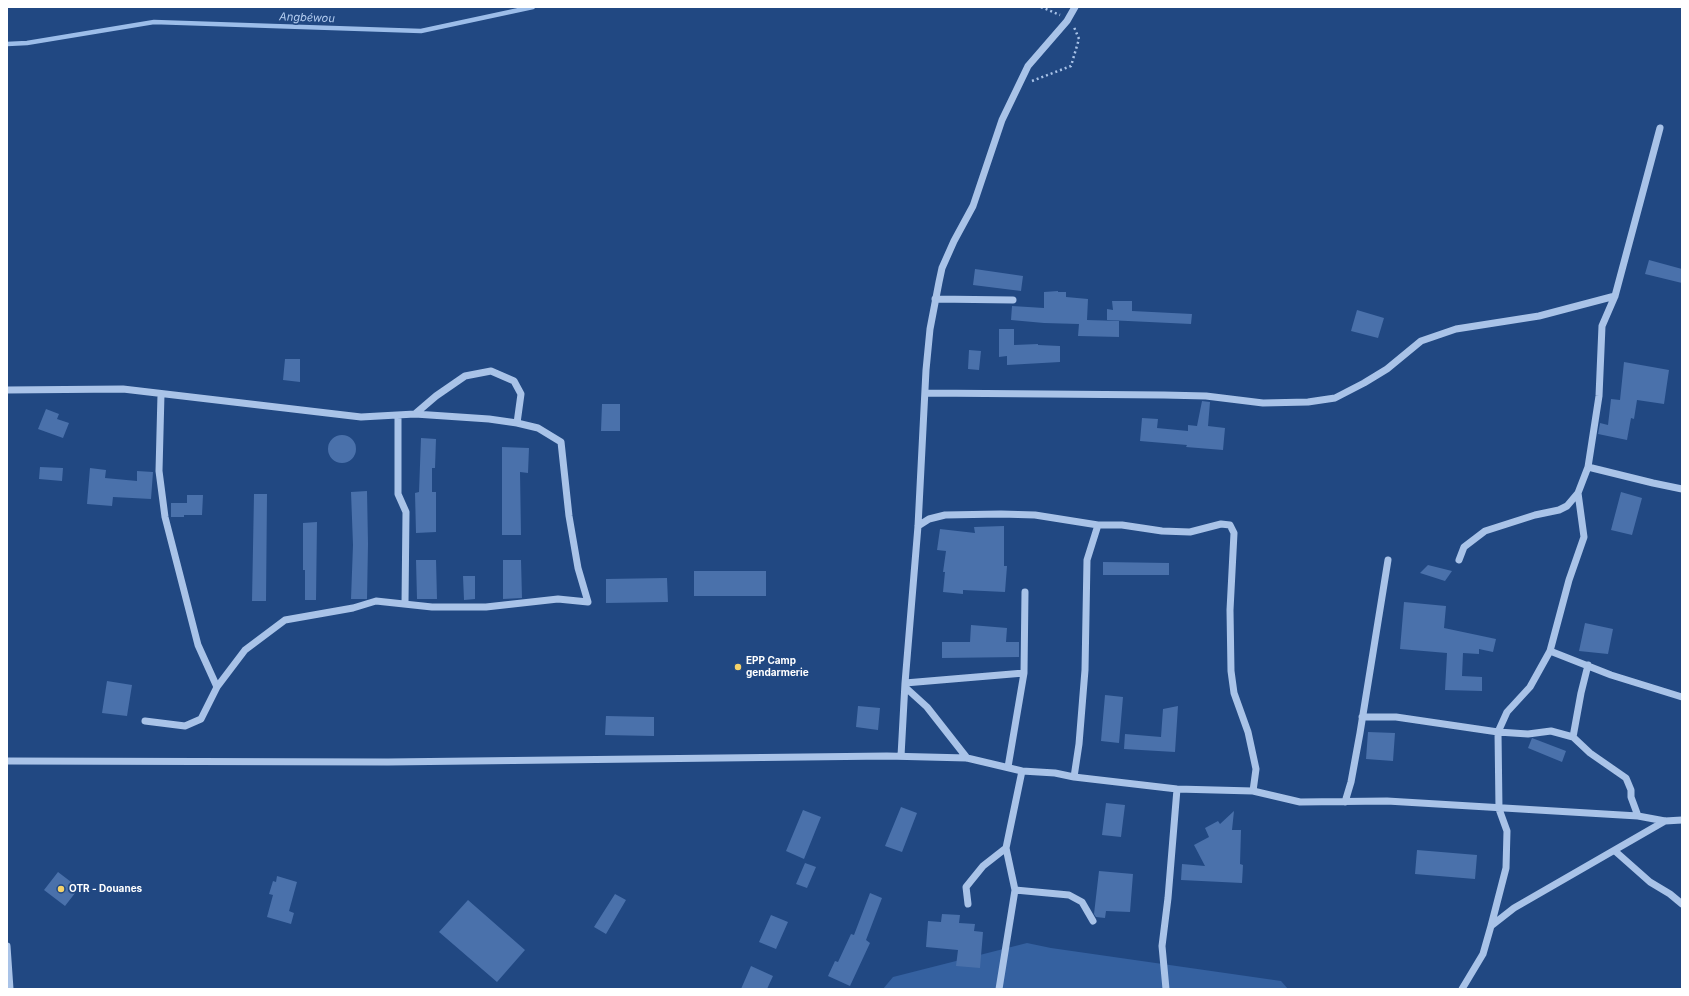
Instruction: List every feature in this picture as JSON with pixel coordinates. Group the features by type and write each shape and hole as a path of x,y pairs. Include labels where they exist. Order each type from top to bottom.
{"street":[{"path":"901,756 905,685 918,526 920,460 926,393 928,345 935,299 942,268 954,241 973,206 1002,120 1028,66 1070,17 1075,7"},
{"path":"1459,560 1464,547 1485,531 1535,515 1559,510 1567,506 1578,494 1588,467 1599,396 1602,326 1615,296 1660,128"},
{"path":"926,393 1206,396 1263,402 1308,402 1335,398 1364,383 1387,369 1421,341 1456,329 1539,316 1615,296"},
{"path":"935,299 1012,300"},
{"path":"415,414 436,396 465,376 491,371 514,381 521,394 517,423"},
{"path":"7,390 123,389 361,417 415,414 488,419 517,423 538,428 561,442 571,531 578,568 588,602 558,599 486,607 432,607 376,601 353,608 285,620 245,650 217,687 201,719 185,726 145,721"},
{"path":"162,394 159,471 165,517 198,646 217,687"},
{"path":"398,415 398,494 406,512 405,604"},
{"path":"1588,467 1682,489"},
{"path":"1462,989 1483,954 1506,868 1507,831 1499,809 1498,732 1507,712 1530,687 1550,651 1569,580 1584,537 1578,494"},
{"path":"918,526 929,519 945,515 1001,514 1035,515 1098,525 1122,525 1190,532 1220,524 1230,525 1234,533 1230,610 1231,671 1234,693 1248,732 1256,769 1253,791"},
{"path":"1074,777 1079,744 1085,670 1088,560 1098,525"},
{"path":"1345,802 1351,782 1388,560"},
{"path":"1008,767 1024,673 1025,592"},
{"path":"1550,651 1612,675 1682,697"},
{"path":"1573,737 1588,665"},
{"path":"905,685 1024,673"},
{"path":"905,685 927,707 967,758"},
{"path":"1362,717 1396,718 1498,732 1528,734 1551,731 1573,737 1590,753 1626,778 1638,816"},
{"path":"7,761 388,762 901,756 967,758 1022,771 1055,773 1074,777 1177,790 1253,791 1300,802 1386,801 1499,809 1638,816 1665,821 1682,820"},
{"path":"999,989 1015,890 1006,848 1022,771"},
{"path":"1166,989 1162,946 1168,898 1177,790"},
{"path":"1491,926 1514,908 1665,821"},
{"path":"968,904 966,887 983,866 1006,848"},
{"path":"1615,851 1650,882 1670,894 1682,904"},
{"path":"1015,890 1069,895 1082,902 1093,921"},
{"path":"7,946 10,989"},
{"path":"1462,989 1468,989"}],"path":[{"path":"1019,86 1062,71 1071,66 1079,39 1070,17 1057,15 1042,7"}],"shaded area":[{"path":"1027,943 1051,948 1281,981 1288,989 883,989 893,977"}],"building":[{"path":"1649,260 1682,269 1682,283 1645,274"},
{"path":"975,269 1023,276 1021,291 973,285"},
{"path":"1044,292 1066,292 1066,297 1088,299 1087,320 1119,321 1119,337 1078,336 1079,324 1011,320 1012,306 1044,308"},
{"path":"1112,301 1132,301 1132,311 1192,314 1191,324 1107,320 1107,309 1113,310"},
{"path":"1357,310 1384,318 1378,338 1351,331"},
{"path":"999,329 1014,329 1014,345 1038,344 1060,346 1060,362 1007,365 1007,356 999,357"},
{"path":"969,350 981,351 979,370 968,369"},
{"path":"285,359 300,359 300,382 283,380"},
{"path":"1624,362 1669,370 1664,404 1637,400 1634,419 1631,418 1627,440 1598,434 1600,423 1608,425 1611,399 1620,400"},
{"path":"1202,401 1210,402 1208,426 1225,428 1223,450 1140,441 1142,418 1158,419 1157,428 1188,431 1188,425 1197,426"},
{"path":"602,404 620,404 620,431 601,431"},
{"path":"46,409 59,414 57,419 69,423 63,438 38,429"},
{"path":"342,435 352,439 356,449 352,459 342,463 332,459 328,449 332,439"},
{"path":"421,438 436,439 435,468 432,468 432,492 436,492 436,532 416,533 415,493 419,492"},
{"path":"502,447 529,448 528,473 520,472 521,535 502,535"},
{"path":"40,467 63,468 62,481 39,479"},
{"path":"90,468 106,470 105,478 137,481 137,471 153,472 151,499 113,497 112,506 87,504"},
{"path":"367,491 367,599 351,599 353,545 351,492"},
{"path":"1621,492 1642,498 1632,535 1611,530"},
{"path":"254,494 267,494 266,601 252,601"},
{"path":"187,495 203,495 202,515 171,517 171,503 187,503"},
{"path":"317,522 316,600 305,600 305,570 303,570 303,523"},
{"path":"1004,526 1004,566 1007,566 1005,592 963,590 963,594 943,592 945,572 943,572 946,551 937,550 940,529 975,533 974,527"},
{"path":"416,560 436,560 437,599 417,599"},
{"path":"503,560 521,560 522,598 503,599"},
{"path":"1103,562 1169,563 1169,575 1103,575"},
{"path":"1428,565 1452,571 1445,581 1420,573"},
{"path":"694,571 766,571 766,596 694,596"},
{"path":"463,576 475,576 475,599 464,600"},
{"path":"667,578 668,602 606,603 606,579"},
{"path":"1404,602 1446,606 1444,628 1496,639 1493,652 1479,649 1479,654 1463,653 1462,676 1482,677 1482,691 1445,690 1447,653 1400,649"},
{"path":"1585,623 1613,629 1608,654 1579,651"},
{"path":"971,625 1007,628 1006,642 1019,642 1019,657 942,658 942,642 970,642"},
{"path":"107,681 132,685 127,716 102,713"},
{"path":"1105,695 1123,697 1119,743 1101,741"},
{"path":"858,706 880,708 878,730 856,727"},
{"path":"1178,706 1175,752 1124,749 1125,734 1161,737 1163,709"},
{"path":"606,716 654,717 654,736 605,735"},
{"path":"1368,732 1395,733 1393,761 1366,759"},
{"path":"1532,738 1566,751 1562,762 1528,748"},
{"path":"1106,803 1125,805 1121,837 1102,835"},
{"path":"901,807 917,813 902,852 885,846"},
{"path":"803,810 821,817 804,859 786,851"},
{"path":"1234,811 1232,830 1241,830 1240,864 1243,865 1242,883 1181,880 1182,864 1205,866 1194,845 1209,837 1205,828 1218,821 1220,824"},
{"path":"1417,850 1477,855 1475,879 1415,874"},
{"path":"805,863 816,867 807,888 796,884"},
{"path":"1099,871 1133,874 1130,912 1106,911 1105,918 1096,917 1094,914"},
{"path":"58,872 79,888 65,906 44,890"},
{"path":"277,876 297,882 289,911 294,913 291,924 267,917 273,895 269,894 273,881 276,882"},
{"path":"870,893 882,898 866,940 870,943 850,986 828,976 835,961 838,962 851,934 854,935"},
{"path":"615,894 626,900 606,934 594,927"},
{"path":"468,900 525,950 497,982 439,932"},
{"path":"942,914 960,915 959,923 975,924 974,931 983,932 980,968 956,966 958,950 926,947 928,921 941,922"},
{"path":"771,915 788,922 776,949 759,942"},
{"path":"751,966 773,976 767,989 741,989"}],"waterway":[{"name":"Angbéwou","path":"7,44 27,43 154,22 421,31 533,7"}],"place":[{"name":"EPP Camp gendarmerie","path":"738,667"},
{"name":"OTR - Douanes","path":"61,889"}]}
